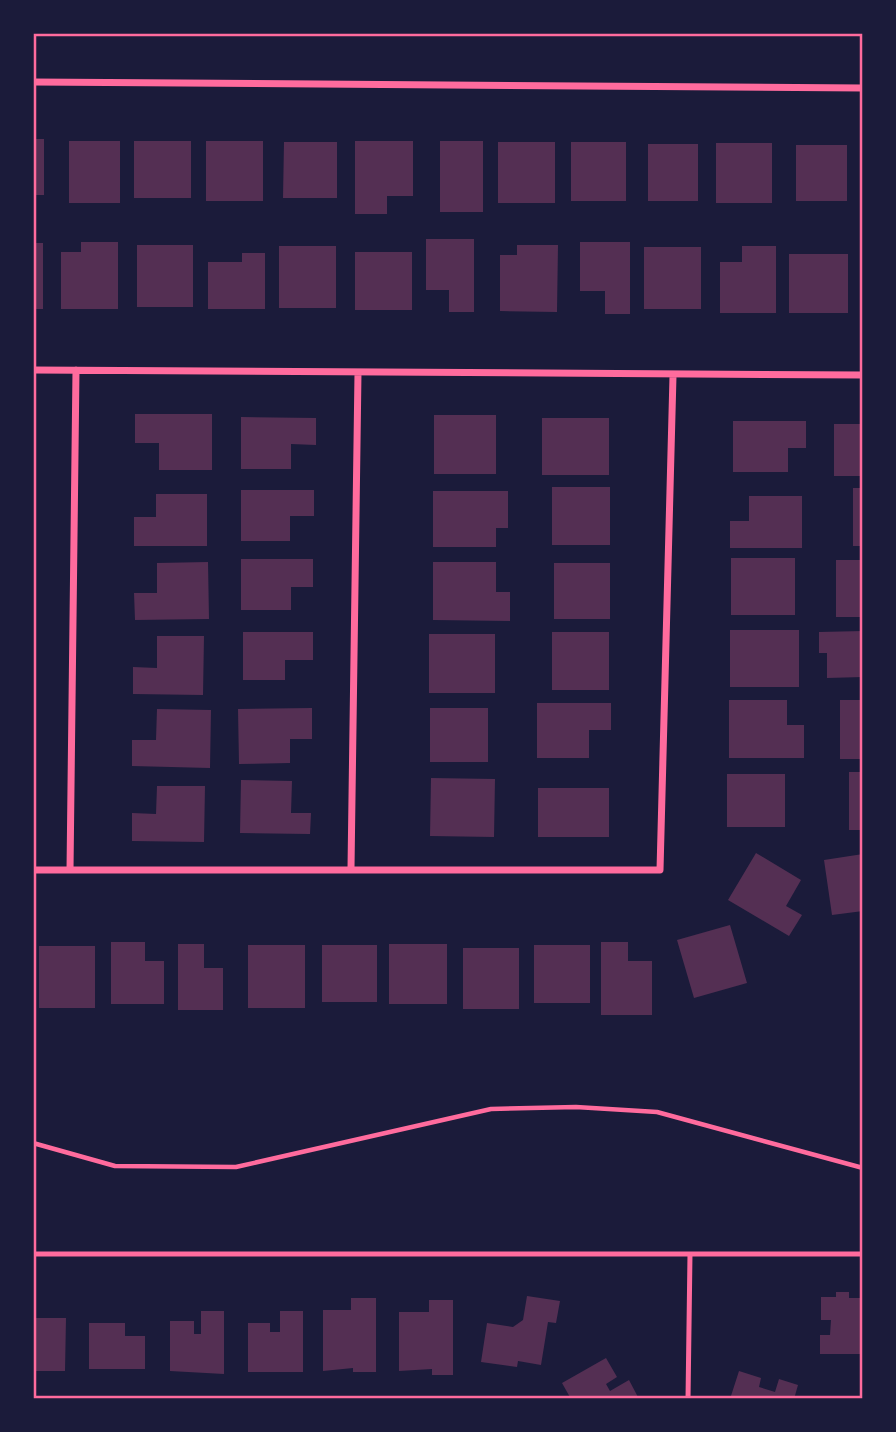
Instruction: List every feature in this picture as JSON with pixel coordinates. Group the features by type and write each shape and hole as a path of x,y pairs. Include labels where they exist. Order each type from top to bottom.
{"street":[{"path":"33,82 863,88"},
{"path":"33,370 863,376"},
{"path":"70,870 76,370"},
{"path":"351,869 358,373"},
{"path":"33,870 660,870 673,376"}],"lane":[{"path":"33,1254 863,1254"},
{"path":"688,1399 690,1254"}],"path":[{"path":"33,1143 114,1166 236,1167 491,1109 576,1107 657,1112 863,1168"}],"building":[{"path":"33,139 44,139 44,195 33,195"},
{"path":"69,141 120,141 120,203 69,203"},
{"path":"134,141 191,141 191,198 134,198"},
{"path":"206,141 263,141 263,201 206,201"},
{"path":"355,141 413,141 413,196 387,196 387,214 355,214"},
{"path":"440,141 483,141 483,212 440,212"},
{"path":"284,142 337,142 337,198 283,198"},
{"path":"498,142 555,142 555,203 498,203"},
{"path":"571,142 626,142 626,201 571,201"},
{"path":"716,143 772,143 772,203 716,203"},
{"path":"648,144 698,144 698,201 648,201"},
{"path":"796,145 847,145 847,201 796,201"},
{"path":"426,239 474,239 474,312 449,312 449,290 426,290"},
{"path":"81,242 118,242 118,309 61,309 61,252 81,252"},
{"path":"580,242 630,242 630,314 605,314 605,291 580,291"},
{"path":"33,243 43,243 43,309 33,309"},
{"path":"137,245 193,245 193,307 137,307"},
{"path":"517,245 558,245 557,312 500,311 500,255 517,255"},
{"path":"279,246 336,246 336,308 279,308"},
{"path":"742,246 776,246 776,313 720,313 720,262 742,262"},
{"path":"644,247 701,247 701,309 644,309"},
{"path":"355,252 412,252 412,310 355,310"},
{"path":"242,253 265,253 265,309 208,309 208,262 242,262"},
{"path":"789,254 848,254 848,313 789,313"},
{"path":"135,414 212,414 212,470 159,470 159,443 135,443"},
{"path":"434,415 496,415 496,474 434,474"},
{"path":"241,417 316,418 316,445 291,444 291,469 241,469"},
{"path":"542,418 609,418 609,475 542,475"},
{"path":"733,421 806,421 806,448 788,448 788,472 733,472"},
{"path":"834,424 863,424 863,476 834,476"},
{"path":"552,487 610,487 610,545 552,545"},
{"path":"853,488 863,488 863,546 853,546"},
{"path":"241,490 314,490 314,516 290,516 290,541 241,541"},
{"path":"433,491 508,491 508,528 496,528 496,547 433,547"},
{"path":"156,494 207,494 207,546 134,546 134,517 156,517"},
{"path":"749,496 802,496 802,548 730,548 730,521 749,521"},
{"path":"731,558 795,558 795,615 731,615"},
{"path":"241,559 313,559 313,587 291,587 291,610 241,610"},
{"path":"836,560 863,560 863,617 836,617"},
{"path":"208,562 209,619 135,620 134,593 157,593 157,563"},
{"path":"433,562 496,562 496,592 510,592 510,621 433,620"},
{"path":"554,563 610,563 610,619 554,619"},
{"path":"730,630 799,630 799,687 730,687"},
{"path":"863,631 863,677 827,678 827,653 819,653 819,632"},
{"path":"243,632 313,632 313,660 285,660 285,680 243,680"},
{"path":"552,632 609,632 609,690 552,690"},
{"path":"429,634 495,634 495,693 429,693"},
{"path":"157,636 204,636 203,695 133,694 133,667 157,668"},
{"path":"729,700 787,700 787,725 804,725 804,758 729,758"},
{"path":"840,700 863,700 863,759 840,759"},
{"path":"537,703 611,703 611,730 589,730 589,758 537,758"},
{"path":"312,708 312,739 290,739 290,763 239,764 238,709"},
{"path":"430,708 488,708 488,762 430,762"},
{"path":"157,709 211,710 210,768 132,766 132,740 156,740"},
{"path":"849,772 863,772 863,830 849,830"},
{"path":"727,774 785,774 785,827 727,827"},
{"path":"431,778 495,779 494,837 430,836"},
{"path":"241,780 292,781 291,813 311,813 310,834 240,833"},
{"path":"157,786 205,786 204,842 132,841 132,813 156,814"},
{"path":"538,788 609,788 609,837 538,837"},
{"path":"756,853 801,880 786,906 802,915 789,936 728,900"},
{"path":"863,854 863,911 832,915 824,860"},
{"path":"730,925 747,983 694,998 677,940"},
{"path":"111,942 145,942 145,961 164,961 164,1004 111,1004"},
{"path":"601,942 628,942 628,961 652,961 652,1015 601,1015"},
{"path":"178,944 204,944 204,968 223,968 223,1010 178,1010"},
{"path":"389,944 447,944 447,1004 389,1004"},
{"path":"248,945 305,945 305,1008 248,1008"},
{"path":"322,945 377,945 377,1002 322,1002"},
{"path":"534,945 590,945 590,1003 534,1003"},
{"path":"39,946 95,946 95,1008 39,1008"},
{"path":"463,948 519,948 519,1009 463,1009"},
{"path":"836,1292 849,1292 849,1298 863,1298 863,1354 820,1354 820,1335 830,1335 831,1320 821,1320 821,1297 836,1297"},
{"path":"527,1296 560,1301 556,1323 548,1322 541,1365 518,1361 517,1367 481,1362 487,1323 513,1327 523,1320"},
{"path":"351,1298 376,1298 376,1372 353,1372 353,1368 323,1371 323,1310 351,1310"},
{"path":"429,1300 453,1300 453,1375 432,1375 432,1369 399,1371 399,1312 429,1312"},
{"path":"201,1311 224,1311 224,1374 170,1371 170,1321 194,1321 194,1334 201,1334"},
{"path":"280,1311 303,1311 303,1372 248,1372 248,1323 270,1323 270,1332 280,1332"},
{"path":"33,1318 66,1318 65,1371 33,1371"},
{"path":"89,1323 125,1323 125,1336 145,1336 145,1369 89,1369"},
{"path":"606,1358 617,1377 606,1384 610,1391 629,1380 639,1399 571,1399 562,1383"},
{"path":"739,1371 761,1378 759,1387 775,1392 779,1379 798,1385 794,1399 730,1399"}]}
